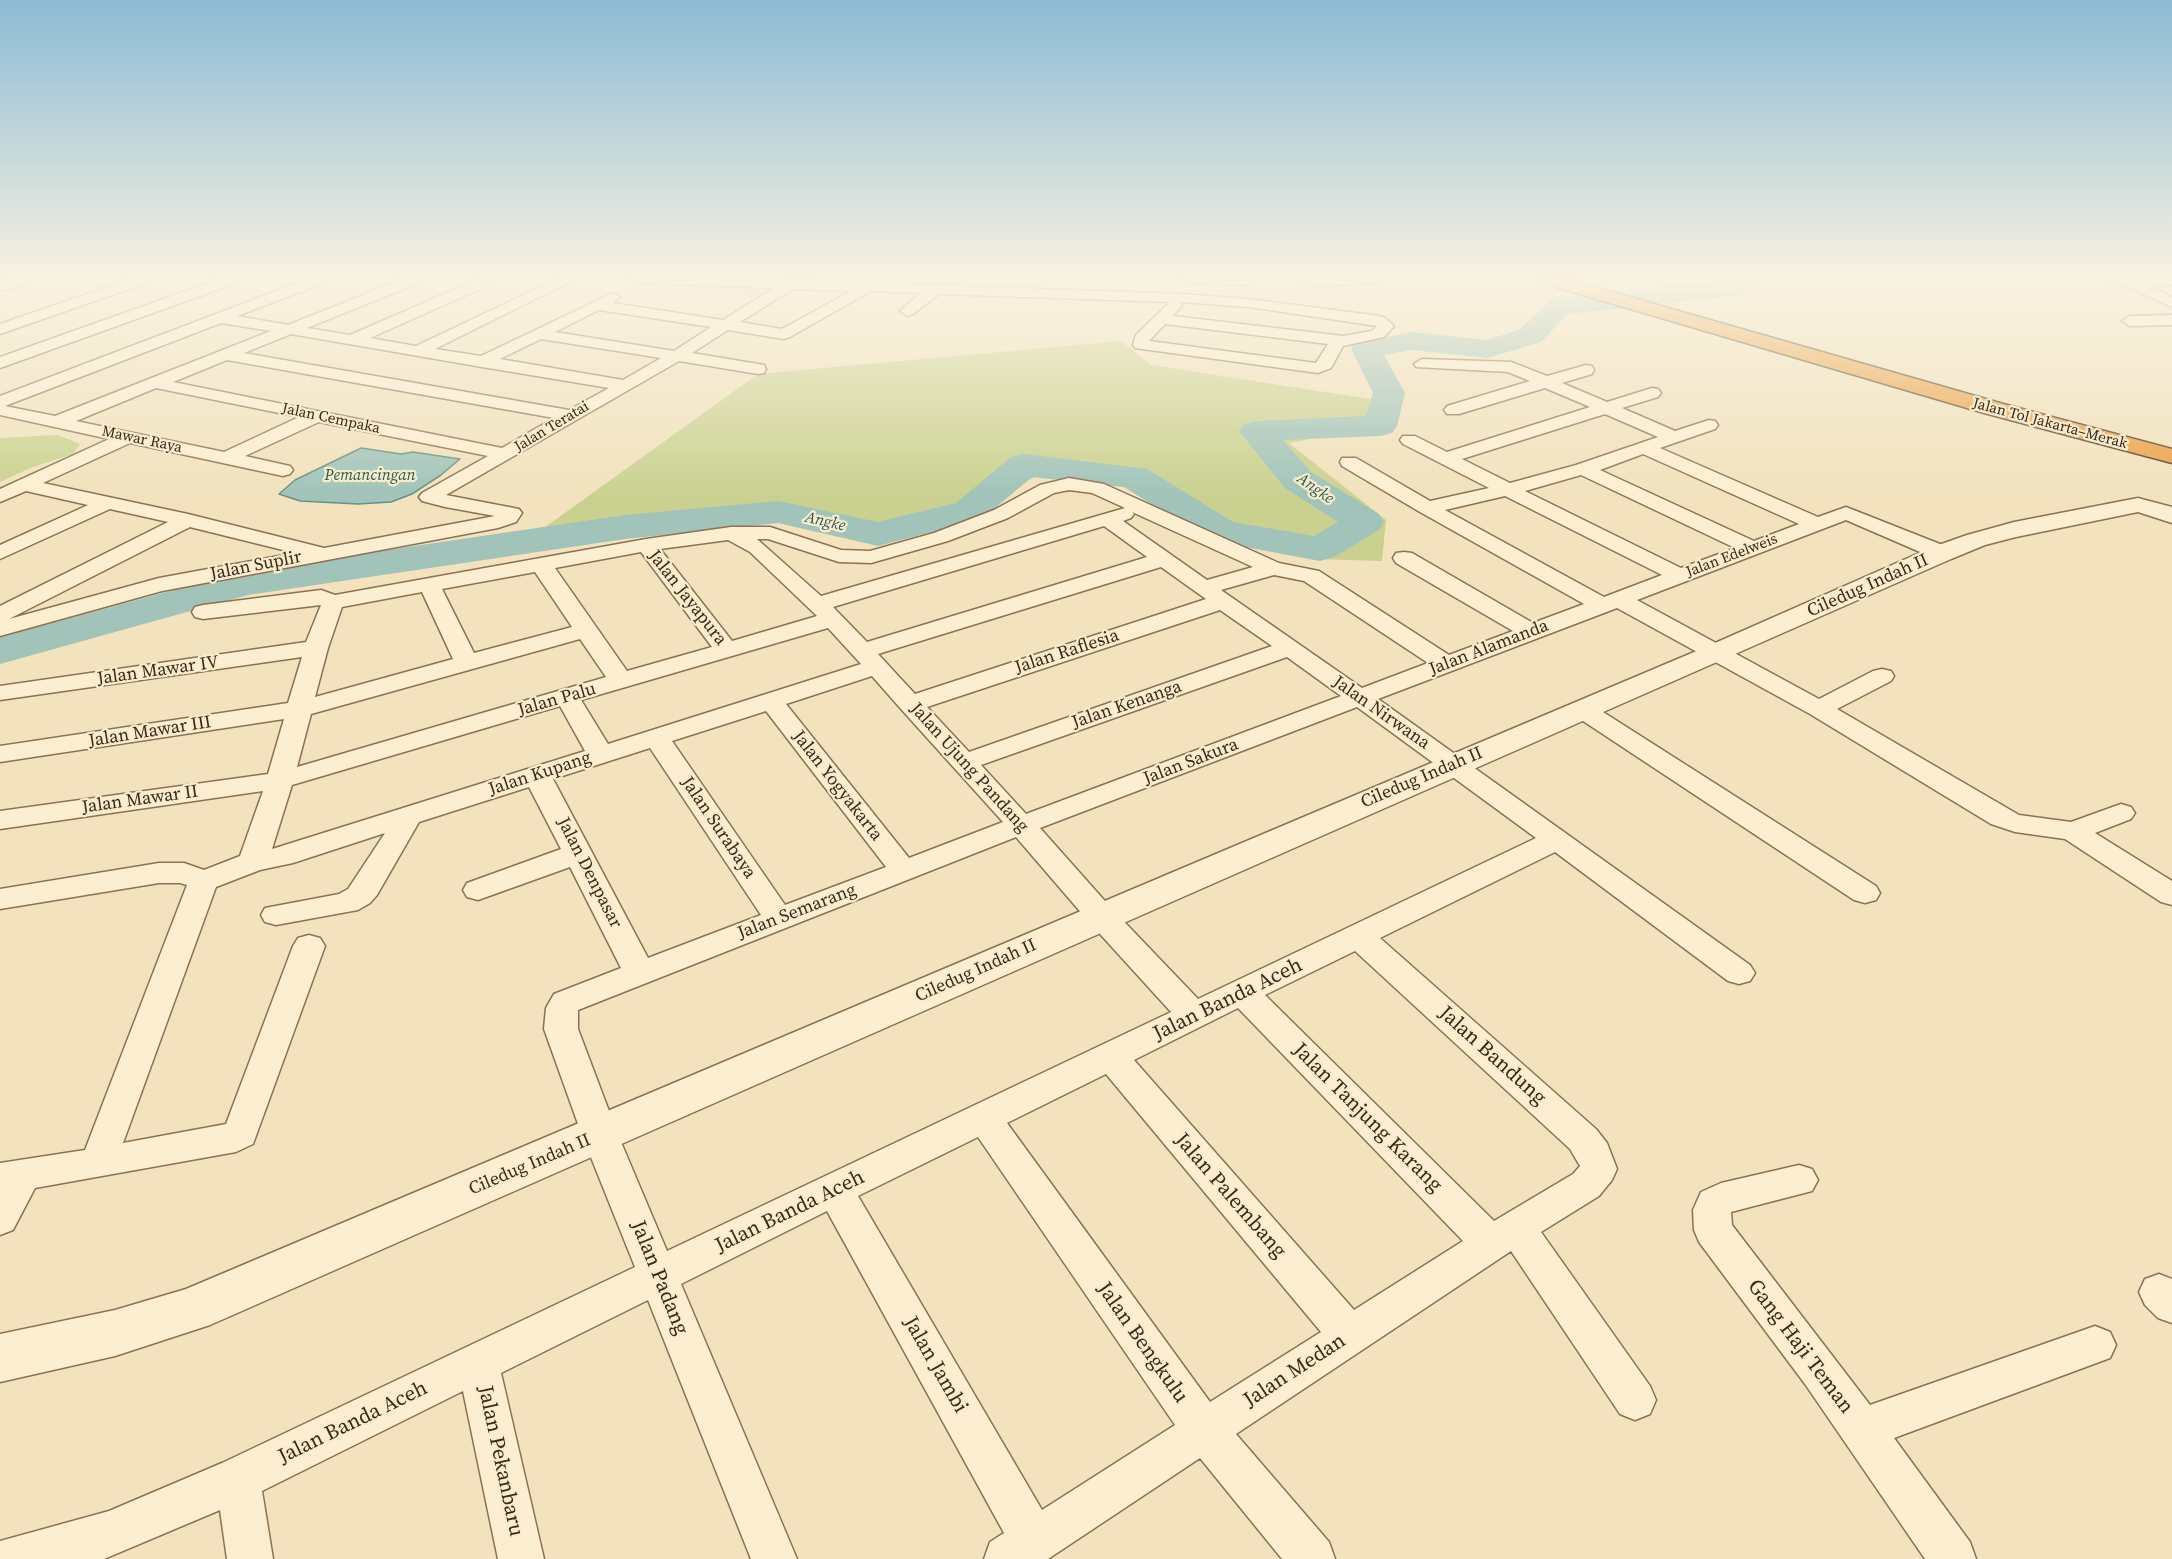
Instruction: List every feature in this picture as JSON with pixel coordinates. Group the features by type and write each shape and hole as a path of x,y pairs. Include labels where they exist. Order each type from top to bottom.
{"highway":[{"name":"Jalan Tol Jakarta–Merak","path":"1797,352 1992,408 2172,456"},
{"name":"Jalan Tol Jakarta–Merak","path":"1861,352 2138,427"}],"street":[{"path":"0,363 31,352"},
{"path":"0,402 131,352"},
{"path":"57,422 233,352"},
{"name":"Jalan Teratai","path":"422,352 624,385"},
{"path":"482,362 503,352"},
{"path":"644,352 758,369"},
{"path":"624,385 684,352"},
{"path":"1193,352 1318,368 1325,364 1331,352"},
{"path":"225,355 571,416"},
{"path":"1422,364 1508,367 1675,437"},
{"path":"1453,410 1586,370"},
{"name":"Jalan Cempaka","path":"155,383 506,454"},
{"name":"Jalan Teratai","path":"433,495 624,385"},
{"path":"1446,458 1652,393"},
{"name":"Mawar Raya","path":"0,410 283,470"},
{"path":"226,458 317,416"},
{"path":"1427,508 1509,489 1583,468 1709,425"},
{"path":"0,496 128,437"},
{"path":"1409,440 1680,576"},
{"path":"1644,448 1817,524"},
{"path":"1349,462 1427,508 1610,602 1716,653 1819,709 2001,818 2015,823 2073,831 2172,895"},
{"path":"1583,468 1754,548"},
{"path":"203,612 321,597 333,602 646,545 730,533 770,533 839,556 871,557 941,537 1001,514 1056,486 1069,484 1097,488 1273,568 1311,576 1446,664"},
{"path":"24,485 188,520 323,553"},
{"name":"Jalan Suplir","path":"0,629 159,585 498,522 510,518 512,513 452,503 433,495"},
{"path":"0,554 107,503"},
{"name":"Ciledug Indah II","path":"0,1358 115,1333 193,1309 1716,653 1942,553 1976,540 2014,530 2139,505 2151,507 2172,516"},
{"name":"Jalan Palu","path":"280,780 728,651 825,612 1142,508"},
{"name":"Jalan Edelweis","path":"1610,602 1846,513 1942,553"},
{"path":"0,615 188,520"},
{"name":"Jalan Nirwana","path":"1108,520 1454,764 1739,973"},
{"name":"Jalan Ujung Pandang","path":"730,533 757,548 825,612 1195,1016"},
{"name":"Jalan Jayapura","path":"646,545 728,651"},
{"path":"792,579 839,556"},
{"path":"1404,558 1531,632"},
{"name":"Jalan Kupang","path":"203,881 253,862 284,856 771,701 870,659 1164,559"},
{"path":"541,564 621,681"},
{"path":"1203,588 1273,568"},
{"path":"429,584 467,663"},
{"path":"41,594 65,611"},
{"name":"Jalan Raflesia","path":"910,704 1224,601"},
{"path":"253,862 280,780 316,648 333,602"},
{"name":"Jalan Alamanda","path":"1360,699 1610,602"},
{"name":"Jalan Mawar III","path":"0,754 299,709 586,630"},
{"name":"Jalan Mawar IV","path":"0,693 316,648"},
{"name":"Jalan Kenanga","path":"964,762 1290,648"},
{"path":"1819,709 1882,676"},
{"path":"567,697 601,755"},
{"name":"Jalan Sakura","path":"1022,826 1360,699"},
{"name":"Jalan Yogyakarta","path":"771,701 904,871"},
{"path":"1583,710 1865,892"},
{"name":"Jalan Surabaya","path":"656,737 779,919"},
{"name":"Jalan Denpasar","path":"537,775 639,972"},
{"name":"Jalan Mawar II","path":"0,820 280,780"},
{"path":"2073,831 2121,813"},
{"path":"276,915 346,903 359,896 393,845 408,817"},
{"name":"Jalan Semarang","path":"573,997 1022,826"},
{"name":"Jalan Banda Aceh","path":"13,1559 53,1551 110,1534 238,1479 1558,839"},
{"path":"478,890 579,853"},
{"path":"0,899 159,873 184,873 203,881 98,1163"},
{"name":"Jalan Bandung","path":"1359,936 1583,1139 1594,1153 1599,1169 1586,1185"},
{"path":"0,1220 11,1177 229,1140 240,1134 309,946"},
{"name":"Jalan Tanjung Karang","path":"1244,993 1503,1235 1635,1400"},
{"name":"Jalan Padang","path":"573,997 562,1008 561,1029 600,1135 774,1559"},
{"name":"Jalan Palembang","path":"1111,1057 1349,1335"},
{"name":"Jalan Bengkulu","path":"984,1118 1204,1430 1312,1559"},
{"name":"Gang Haji Teman","path":"1799,1180 1721,1199 1714,1203 1713,1230 1820,1370 1953,1559"},
{"name":"Jalan Medan","path":"1021,1550 1503,1235 1586,1185"},
{"name":"Jalan Jambi","path":"836,1190 1021,1550"},
{"path":"1862,1429 2095,1345"},
{"name":"Jalan Pekanbaru","path":"478,1363 521,1559"},
{"path":"238,1479 250,1559"}],"green space":[{"path":"1003,352 1134,352 1151,365 1389,402 1389,424 1289,443 1386,520 1382,561 1314,559 1198,511 1128,474 1047,469 955,527 875,529 792,506 523,543 758,374"},
{"path":"58,435 80,444 73,454 30,468 0,482 0,438"}],"water":[{"name":"Pemancingan","path":"361,448 460,459 412,494 391,502 358,504 300,501 279,494 295,480"}],"waterway":[{"name":"Angke","path":"0,651 244,583 625,527 778,512 878,534 969,511 1024,465 1134,477 1222,532 1320,549 1365,522 1298,480 1256,431 1380,426 1389,393 1367,352"}]}
